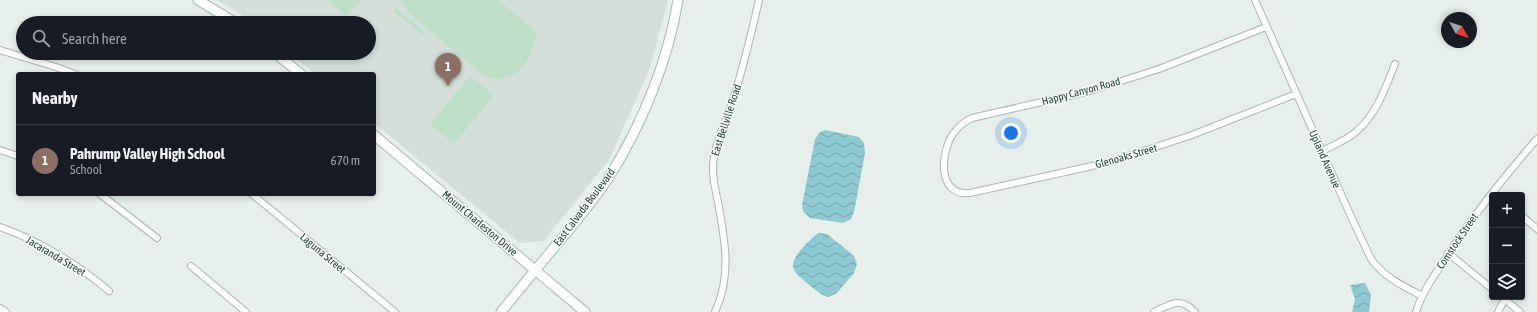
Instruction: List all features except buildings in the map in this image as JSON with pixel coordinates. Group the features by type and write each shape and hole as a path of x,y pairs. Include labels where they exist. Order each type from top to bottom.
{"main road":[{"path":"198,0 224,16"},
{"name":"East Calvada Boulevard","path":"501,312 596,196 621,157 644,111 658,78 669,40 678,0"},
{"path":"284,60 299,72"},
{"name":"Mount Charleston Drive","path":"376,137 585,312"}],"street":[{"name":"East Bellville Road","path":"715,312 723,288 726,269 726,248 715,187 714,158 718,140 732,105 746,59 759,0"},
{"name":"Upland Avenue","path":"1255,0 1349,212 1372,259 1376,266 1391,278 1422,296"},
{"name":"Happy Canyon Road","path":"952,189 946,180 944,171 945,153 950,139 956,129 964,122 972,118 1067,96 1118,82 1193,56 1266,27"},
{"path":"0,50 16,55"},
{"path":"33,60 70,72"},
{"path":"1322,151 1346,139 1370,118 1378,106 1395,64"},
{"name":"Glenoaks Street","path":"952,189 962,194 970,193 1110,162 1192,135 1296,94"},
{"name":"Comstock Street","path":"1495,192 1537,139"},
{"path":"0,150 16,155"},
{"path":"103,196 157,238"},
{"name":"Laguna Street","path":"254,196 395,312"},
{"name":"Comstock Street","path":"1416,312 1422,296 1448,253 1489,200"},
{"path":"1525,219 1537,229"},
{"name":"Jacaranda Street","path":"0,228 20,234 56,254 94,279 109,291"},
{"path":"1448,253 1489,287"},
{"path":"192,266 246,312"},
{"path":"1498,312 1503,300"},
{"path":"1506,300 1520,312"},
{"path":"1154,312 1177,302 1188,305 1195,312"},
{"path":"0,308 6,312"}],"shaded area":[{"path":"216,0 668,0 650,68 609,160 544,241 520,243 376,125 376,72 313,72 298,60 376,60 376,16 243,16"}],"green space":[{"path":"328,0 361,0 346,16"},
{"path":"401,0 498,0 538,33 529,57 521,69 509,77 502,79 489,78 482,74 408,12"},
{"path":"396,8 425,32 422,35 393,11"},
{"path":"470,76 494,95 454,144 430,124"}],"water":[{"path":"825,130 859,137 864,143 865,153 854,212 851,219 843,223 810,218 803,211 802,205 815,139 819,133"},
{"path":"819,233 827,234 854,256 857,264 854,273 837,293 828,297 817,291 801,278 795,272 793,267 793,263 798,253"},
{"path":"1365,283 1371,295 1369,312 1352,312 1355,299 1350,285"}],"place":[{"name":"Pahrump Valley High School","path":"448,86"}]}
